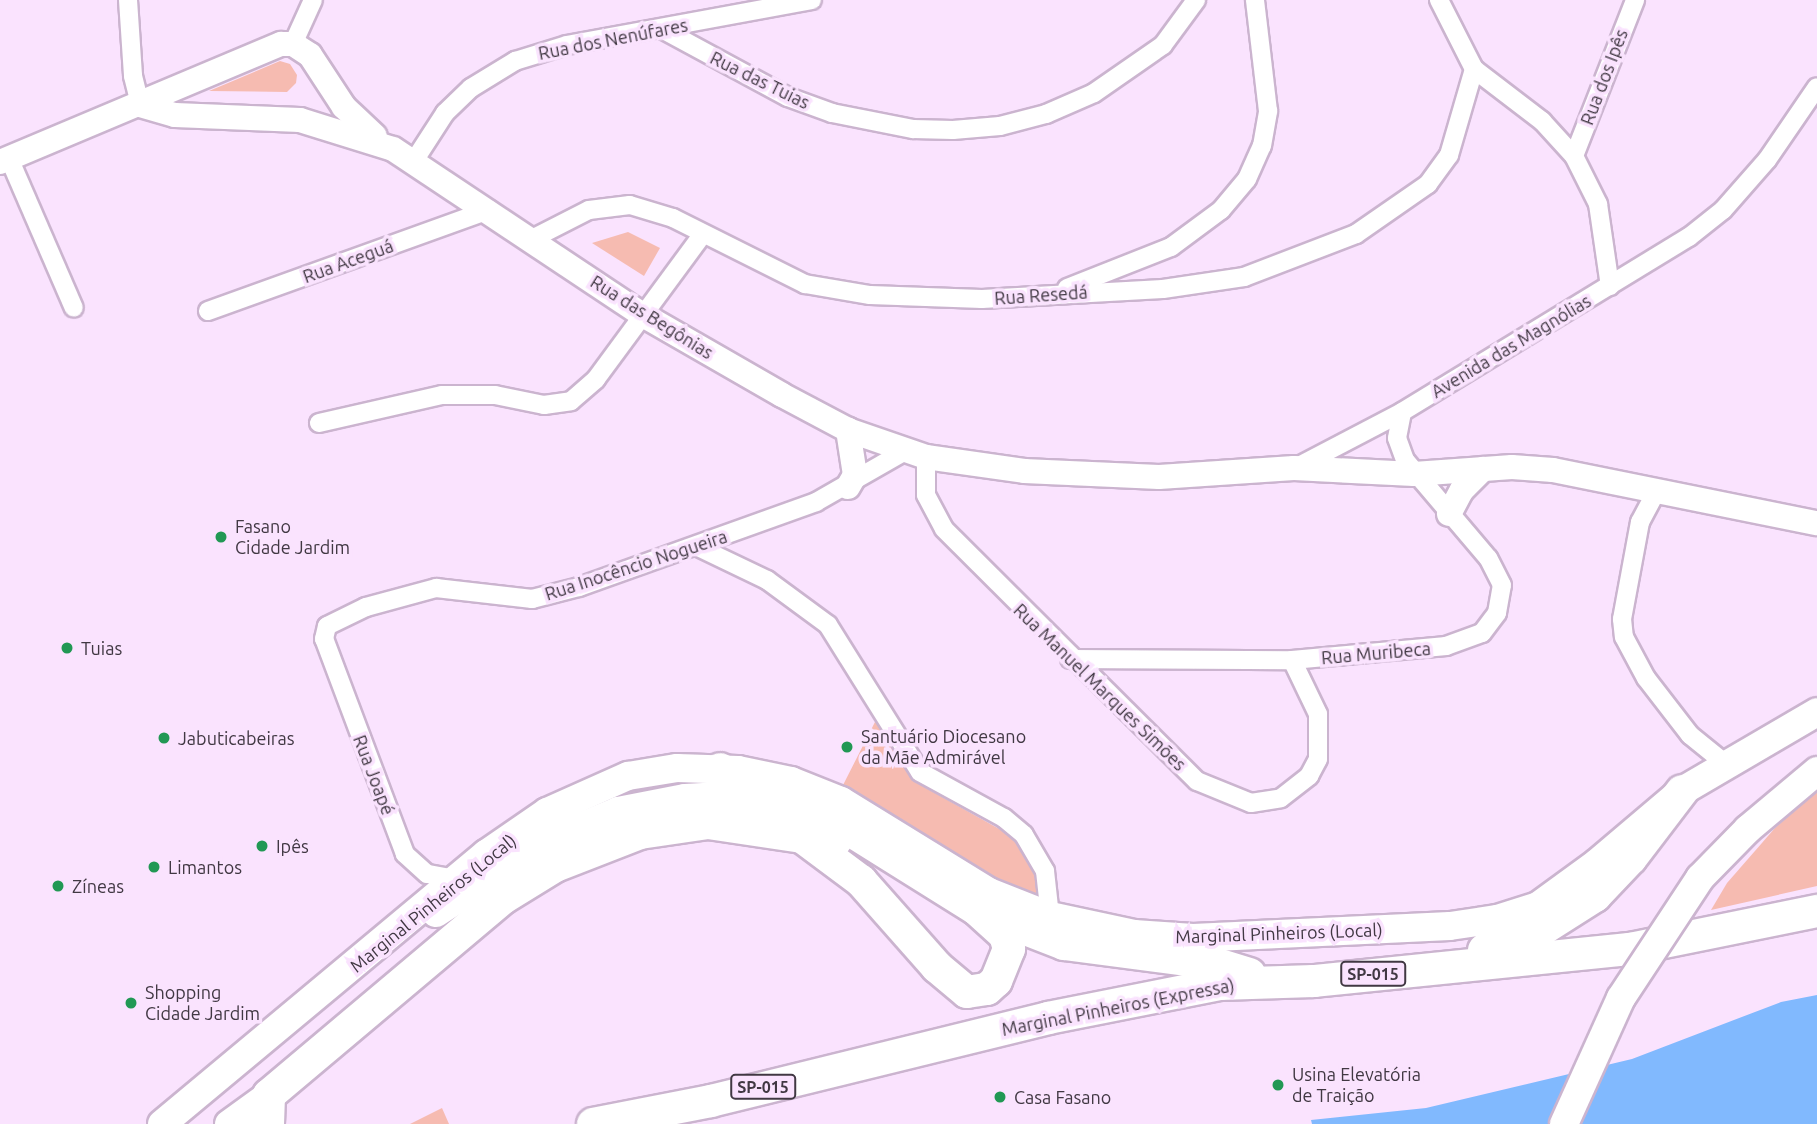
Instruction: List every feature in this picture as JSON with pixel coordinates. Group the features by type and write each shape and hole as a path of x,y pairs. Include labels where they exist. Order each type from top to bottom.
{"highway":[{"name":"Marginal Pinheiros (Local)","path":"162,1124 381,945 456,878 547,812 590,790 628,776 677,768 720,769 792,781 841,800 989,892 1050,916 1133,934 1193,938 1450,926 1497,919 1538,905 1561,891 1682,791 1817,712"},
{"path":"720,769 835,821 976,909 1005,935 1009,949 1005,968 988,989 967,992 937,967 861,881 802,838"},
{"path":"1564,1124 1621,998 1692,889 1748,829 1817,771"},
{"path":"1421,968 1503,944 1572,912 1616,875 1682,791"},
{"path":"381,945 544,842 618,811 685,798 723,796 813,828 837,842"},
{"path":"229,1124 268,1109 503,898 555,866 640,833 708,823 837,842"},
{"path":"976,909 1064,943 1217,964 1269,982"},
{"name":"Marginal Pinheiros (Expressa)","path":"593,1124 711,1101 1048,1018 1220,984 1269,982 1630,948 1817,911"}],"main road":[{"path":"5,160 140,105 173,87 265,49 293,44"},
{"name":"Rua das Begônias","path":"293,44 310,55 322,77 358,123 643,315 848,430 915,454"},
{"path":"300,120 317,99 322,77"},
{"path":"173,87 170,100 175,115"},
{"name":"Rua das Begônias","path":"140,105 175,115 300,120 403,155"},
{"path":"848,430 855,475 848,487"},
{"name":"Avenida das Magnólias","path":"915,454 1024,471 1159,477 1294,468 1414,474 1483,469 1553,470 1817,523"},
{"path":"1449,513 1462,489 1483,469"}],"street":[{"path":"128,0 131,63 140,105"},
{"path":"293,44 313,0"},
{"name":"Rua dos Nenúfares","path":"403,155 471,88 515,61 567,44 812,0"},
{"name":"Rua das Tuias","path":"662,29 788,97 832,113 913,129 953,130 1023,120 1094,93 1163,45 1196,0"},
{"path":"1054,292 1171,247 1221,209 1247,179 1262,146 1268,111 1255,0"},
{"name":"Avenida das Magnólias","path":"1294,468 1402,412 1610,286 1598,204 1574,156 1542,121 1474,69 1439,0"},
{"name":"Rua dos Ipês","path":"1574,156 1635,0"},
{"name":"Rua Resedá","path":"530,240 609,205 648,208 805,284 925,300 1163,289 1244,277 1356,234 1411,198 1449,155 1474,69"},
{"path":"1610,286 1723,210 1767,160 1817,87"},
{"path":"5,160 74,308"},
{"name":"Rua Aceguá","path":"208,311 489,210"},
{"path":"319,423 442,395 495,395 544,405 571,401 596,379 702,235"},
{"path":"1402,412 1397,438 1414,474"},
{"name":"Rua Inocêncio Nogueira","path":"324,639 327,626 403,596 436,588 532,599 579,587 696,547 848,487 915,454"},
{"name":"Rua Manuel Marques Simões","path":"915,454 926,495 944,529 1070,659 1197,781 1251,803 1281,797 1296,788 1318,759 1318,714 1292,660"},
{"name":"Rua Muribeca","path":"1070,659 1292,660 1446,646 1482,633 1497,613 1502,585 1488,558 1414,474"},
{"path":"1656,492 1640,522 1622,619 1623,637 1646,678 1690,735 1726,764"},
{"path":"696,547 767,580 828,625 901,748 920,772 1004,818 1024,835 1045,871 1050,916"},
{"name":"Rua Joapé","path":"324,639 405,854 426,874 456,878"}],"shaded area":[{"path":"280,61 290,64 297,75 296,83 287,92 209,91"},
{"path":"628,232 660,248 644,276 592,243"},
{"path":"876,720 898,757 926,788 1019,840 1039,867 1043,901 1015,894 840,791"},
{"path":"1817,791 1817,886 1711,910 1727,883 1775,828"},
{"path":"442,1108 449,1124 410,1124"}],"water":[{"path":"1817,995 1817,1124 1312,1124 1311,1120 1426,1108 1632,1059 1781,1002"}],"place":[{"name":"Fasano Cidade Jardim","path":"221,537"},
{"name":"Tuias","path":"67,648"},
{"name":"Jabuticabeiras","path":"164,738"},
{"name":"Santuário Diocesano da Mãe Admirável","path":"847,747"},
{"name":"Ipês","path":"262,846"},
{"name":"Limantos","path":"154,867"},
{"name":"Zíneas","path":"58,886"},
{"name":"Shopping Cidade Jardim","path":"131,1003"},
{"name":"Usina Elevatória de Traição","path":"1278,1085"},
{"name":"Casa Fasano","path":"1000,1097"}]}
